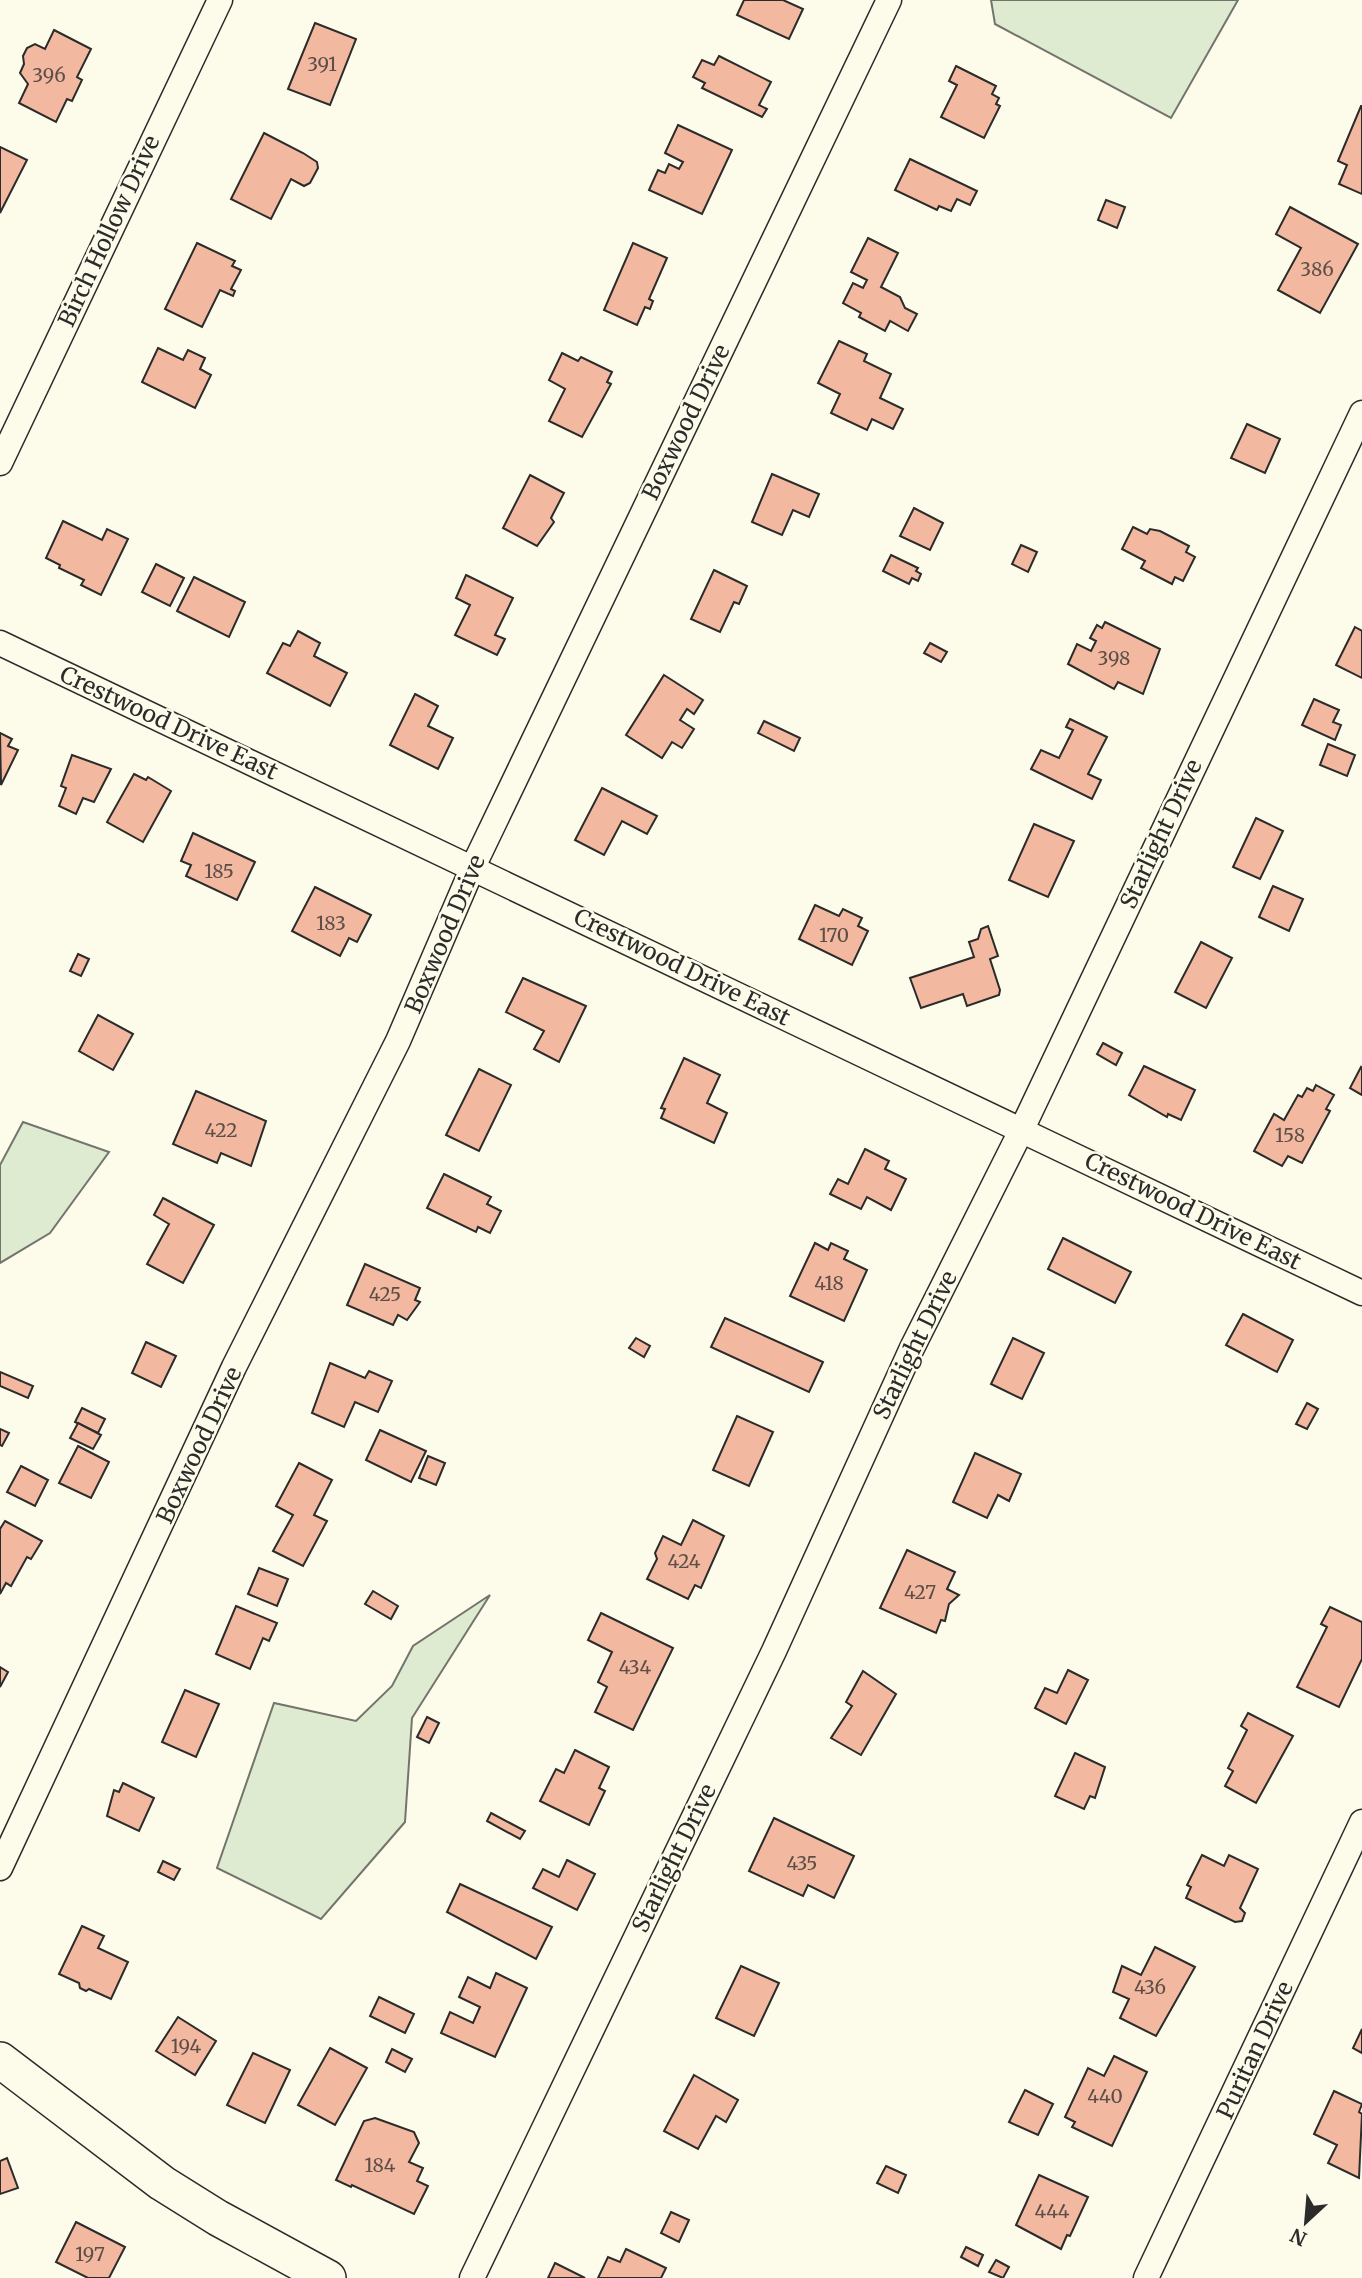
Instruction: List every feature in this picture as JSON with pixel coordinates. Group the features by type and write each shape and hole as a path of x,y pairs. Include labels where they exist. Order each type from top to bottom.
{"main road":[{"path":"0,2060 162,2183 218,2218 328,2278"}],"street":[{"name":"Birch Hollow Drive","path":"0,463 220,0"},
{"name":"Boxwood Drive","path":"0,1868 234,1367 398,1041 473,867 888,0"},
{"name":"Starlight Drive","path":"472,2278 774,1651 912,1348 1022,1129 1362,413"},
{"name":"Crestwood Drive East","path":"0,643 1362,1293"},
{"name":"Puritan Drive","path":"1146,2278 1362,1822"}],"green space":[{"path":"991,0 1238,0 1171,118 995,24"},
{"path":"23,1122 109,1152 50,1233 0,1263 0,1165"},
{"path":"490,1595 412,1718 405,1822 321,1919 217,1868 274,1703 356,1721 392,1686 413,1646"}],"building":[{"path":"744,0 783,0 803,9 789,39 737,15"},
{"path":"315,23 356,39 330,105 288,89"},
{"path":"54,30 91,49 77,77 82,80 72,101 67,99 56,122 19,103 28,84 20,73 24,64 23,56 27,48 35,44 45,49"},
{"path":"719,56 771,82 759,105 767,109 762,117 702,88 705,83 693,77 702,60 714,65"},
{"path":"956,66 996,86 992,94 999,98 996,104 1000,106 984,138 941,117 957,85 949,81"},
{"path":"1361,106 1362,194 1339,184 1347,165 1338,161"},
{"path":"678,125 732,150 702,214 649,190 658,170 665,173 669,164 679,169 683,162 665,153"},
{"path":"264,133 317,162 318,168 310,183 304,186 291,179 271,219 231,199"},
{"path":"0,147 27,160 0,213"},
{"path":"910,159 977,191 970,205 957,199 951,211 939,206 937,210 895,190"},
{"path":"1106,200 1125,207 1117,228 1098,220"},
{"path":"1290,207 1358,244 1320,313 1278,290 1301,248 1276,234"},
{"path":"868,238 898,253 881,287 900,297 905,308 917,314 908,331 890,321 885,331 859,317 861,313 843,303 853,283 863,288 867,280 851,272"},
{"path":"197,243 235,261 232,266 241,270 231,289 235,291 233,296 220,290 202,327 165,309"},
{"path":"633,243 667,258 649,299 653,301 650,309 645,307 637,325 604,310"},
{"path":"839,341 867,354 864,361 891,374 880,398 903,409 893,429 872,419 867,430 831,413 840,394 818,383"},
{"path":"158,348 183,360 188,350 205,358 200,369 211,375 195,408 142,382"},
{"path":"562,353 578,361 581,357 612,372 607,382 611,384 582,437 549,421 565,389 549,380"},
{"path":"1247,424 1280,439 1265,473 1231,458"},
{"path":"772,474 819,494 809,517 793,510 782,535 752,522"},
{"path":"530,475 564,493 551,518 554,522 537,546 503,528"},
{"path":"914,508 943,523 930,550 900,536"},
{"path":"63,521 102,540 107,529 128,539 101,595 81,585 84,580 59,568 60,565 46,558"},
{"path":"1133,527 1147,534 1150,529 1160,531 1189,546 1186,552 1195,557 1183,581 1175,577 1172,584 1141,568 1145,561 1122,549"},
{"path":"1021,545 1037,552 1028,572 1012,564"},
{"path":"891,555 918,568 916,571 921,574 918,581 912,578 909,584 883,571"},
{"path":"156,564 184,578 170,606 142,592"},
{"path":"714,570 747,586 739,604 734,602 720,632 691,619"},
{"path":"466,575 513,598 495,635 505,639 497,655 455,635 470,605 456,598"},
{"path":"194,577 245,602 229,637 177,611"},
{"path":"1105,622 1160,649 1143,694 1118,682 1114,689 1068,664 1077,644 1091,651 1096,641 1090,638 1097,625 1102,628"},
{"path":"1355,627 1362,631 1362,678 1336,665"},
{"path":"298,631 320,643 314,656 347,673 330,706 267,673 283,643 290,646"},
{"path":"930,643 947,652 941,662 924,653"},
{"path":"664,675 703,700 694,714 687,709 680,720 694,729 682,748 672,742 662,758 626,735"},
{"path":"415,694 438,706 428,726 453,738 438,769 390,745"},
{"path":"1314,699 1339,710 1333,722 1341,725 1335,740 1302,725"},
{"path":"1070,719 1107,737 1088,774 1101,780 1092,799 1031,769 1041,750 1059,758 1073,730 1066,727"},
{"path":"764,721 800,738 794,751 758,733"},
{"path":"0,733 12,739 8,746 18,750 1,785"},
{"path":"1328,744 1355,755 1347,776 1320,765"},
{"path":"72,755 111,769 94,802 83,798 76,814 59,806 66,788 61,786"},
{"path":"134,774 146,780 148,777 171,791 143,842 107,822"},
{"path":"602,788 657,816 647,834 622,821 604,855 575,840"},
{"path":"1256,818 1283,831 1260,879 1233,867"},
{"path":"1034,824 1074,841 1048,897 1009,880"},
{"path":"193,833 255,862 237,900 186,876 191,865 181,861"},
{"path":"1273,886 1303,899 1289,931 1259,917"},
{"path":"315,887 371,915 357,942 349,938 340,956 292,931"},
{"path":"815,905 839,916 843,909 862,918 858,926 868,931 852,965 799,939"},
{"path":"988,926 998,956 990,959 1000,990 999,995 967,1006 963,994 921,1008 910,978 974,957 969,942 978,939 981,929"},
{"path":"1201,942 1232,958 1206,1008 1175,992"},
{"path":"78,954 89,959 81,976 70,971"},
{"path":"523,978 586,1006 559,1062 534,1049 544,1031 506,1012"},
{"path":"98,1015 133,1034 113,1070 79,1051"},
{"path":"1103,1043 1122,1053 1116,1065 1097,1054"},
{"path":"684,1058 720,1075 707,1103 727,1113 714,1143 661,1118 665,1109 661,1108"},
{"path":"1144,1066 1195,1090 1181,1120 1168,1114 1167,1117 1129,1095"},
{"path":"1362,1068 1362,1095 1350,1088"},
{"path":"479,1069 511,1085 479,1151 446,1135"},
{"path":"1316,1085 1334,1095 1326,1109 1330,1111 1302,1163 1288,1156 1282,1166 1254,1151 1274,1114 1284,1120 1298,1095 1302,1097 1307,1088 1313,1091"},
{"path":"196,1091 266,1121 251,1166 221,1153 217,1163 173,1144"},
{"path":"865,1149 889,1161 885,1169 906,1179 891,1210 867,1197 861,1209 830,1194 838,1179 848,1184"},
{"path":"444,1174 491,1197 487,1204 501,1211 490,1233 478,1227 476,1232 427,1208"},
{"path":"163,1198 214,1225 183,1283 147,1264 169,1224 154,1215"},
{"path":"1063,1238 1131,1272 1115,1303 1048,1269"},
{"path":"815,1243 828,1250 831,1243 848,1251 844,1259 867,1270 844,1321 790,1296"},
{"path":"365,1264 420,1288 415,1300 420,1302 407,1320 398,1315 393,1325 347,1305"},
{"path":"1243,1314 1293,1340 1277,1372 1226,1345"},
{"path":"725,1318 823,1362 809,1392 711,1347"},
{"path":"636,1338 650,1346 644,1357 629,1348"},
{"path":"1013,1338 1044,1353 1022,1399 991,1384"},
{"path":"146,1342 176,1356 161,1387 132,1373"},
{"path":"330,1363 365,1378 369,1371 392,1381 378,1412 355,1402 344,1427 312,1413"},
{"path":"0,1372 33,1386 28,1398 0,1386"},
{"path":"1307,1403 1318,1409 1307,1429 1296,1424"},
{"path":"82,1408 105,1419 98,1433 75,1422"},
{"path":"737,1416 773,1432 749,1486 713,1470"},
{"path":"78,1423 101,1435 93,1449 70,1438"},
{"path":"0,1429 9,1433 2,1446 0,1445"},
{"path":"380,1430 426,1451 411,1482 366,1460"},
{"path":"78,1446 109,1462 91,1498 59,1483"},
{"path":"975,1453 1021,1474 1009,1501 998,1495 987,1518 953,1502"},
{"path":"428,1456 445,1463 436,1485 419,1478"},
{"path":"299,1463 332,1480 314,1515 327,1521 303,1566 273,1551 293,1515 276,1506"},
{"path":"21,1466 48,1480 35,1506 7,1492"},
{"path":"693,1520 724,1536 701,1588 695,1585 688,1599 647,1579 657,1559 655,1553 663,1536 681,1545"},
{"path":"5,1521 42,1541 31,1559 27,1557 11,1586 6,1583 0,1594 0,1529"},
{"path":"907,1550 955,1572 947,1589 959,1595 949,1604 945,1621 941,1620 936,1633 880,1608"},
{"path":"259,1568 288,1579 277,1606 248,1594"},
{"path":"373,1591 398,1606 391,1619 365,1604"},
{"path":"236,1606 277,1623 269,1641 263,1638 250,1669 216,1654"},
{"path":"1330,1607 1362,1622 1362,1659 1339,1707 1297,1687 1327,1627 1321,1624"},
{"path":"601,1613 673,1648 633,1730 595,1712 607,1687 598,1682 612,1652 588,1640"},
{"path":"0,1667 8,1672 0,1687"},
{"path":"1068,1670 1088,1680 1066,1724 1035,1708 1045,1688 1057,1693"},
{"path":"863,1671 896,1694 861,1755 831,1738 852,1706 846,1702"},
{"path":"185,1690 219,1704 196,1757 162,1742"},
{"path":"1248,1713 1293,1736 1256,1803 1225,1786 1233,1771 1228,1768 1247,1730 1241,1726"},
{"path":"427,1717 439,1723 429,1743 417,1737"},
{"path":"575,1750 609,1767 599,1788 605,1791 589,1825 540,1801 556,1769 564,1773"},
{"path":"1075,1753 1105,1767 1095,1798 1090,1796 1084,1809 1055,1796"},
{"path":"123,1783 154,1798 139,1831 107,1816 114,1790 119,1792"},
{"path":"491,1813 525,1831 520,1839 487,1821"},
{"path":"774,1818 854,1856 834,1898 808,1885 803,1896 749,1871"},
{"path":"1202,1855 1224,1866 1229,1855 1258,1869 1240,1908 1245,1913 1242,1921 1235,1922 1186,1898 1191,1887 1187,1885"},
{"path":"567,1860 595,1874 577,1910 533,1888 543,1869 559,1877"},
{"path":"163,1861 180,1869 174,1880 158,1872"},
{"path":"460,1884 552,1927 536,1959 447,1912"},
{"path":"82,1926 104,1936 98,1948 128,1962 111,1999 89,1989 86,1991 80,1988 79,1983 59,1974"},
{"path":"1155,1947 1195,1967 1156,2036 1120,2018 1129,1999 1113,1992 1122,1966 1141,1975"},
{"path":"741,1966 779,1983 754,2036 716,2018"},
{"path":"496,1973 527,1988 495,2057 441,2033 450,2012 473,2023 480,2007 459,1997 468,1977 490,1988"},
{"path":"379,1997 414,2014 405,2033 370,2016"},
{"path":"178,2017 216,2041 195,2075 156,2051"},
{"path":"1362,2029 1362,2053 1353,2048"},
{"path":"330,2048 367,2068 335,2125 298,2105"},
{"path":"392,2049 412,2059 405,2072 386,2062"},
{"path":"253,2053 290,2070 265,2123 227,2105"},
{"path":"1114,2056 1147,2072 1112,2146 1072,2127 1075,2122 1065,2117 1088,2068 1104,2076"},
{"path":"694,2075 738,2100 726,2122 716,2116 698,2149 664,2131"},
{"path":"1025,2090 1053,2104 1038,2135 1009,2122"},
{"path":"1334,2091 1362,2104 1359,2112 1362,2114 1359,2178 1328,2163 1337,2145 1314,2134"},
{"path":"375,2118 414,2132 419,2143 409,2162 423,2168 417,2181 428,2186 414,2214 336,2180 364,2121"},
{"path":"7,2158 18,2188 0,2194 0,2161"},
{"path":"886,2166 906,2175 898,2193 877,2183"},
{"path":"1039,2175 1088,2197 1061,2249 1016,2225"},
{"path":"671,2212 689,2220 679,2242 661,2233"},
{"path":"76,2222 125,2247 109,2278 88,2278 56,2262"},
{"path":"966,2247 983,2255 978,2266 961,2257"},
{"path":"626,2249 666,2268 661,2278 598,2278 608,2257 620,2262"},
{"path":"996,2260 1009,2267 1003,2278 989,2272"},
{"path":"555,2263 585,2278 548,2278"}]}
